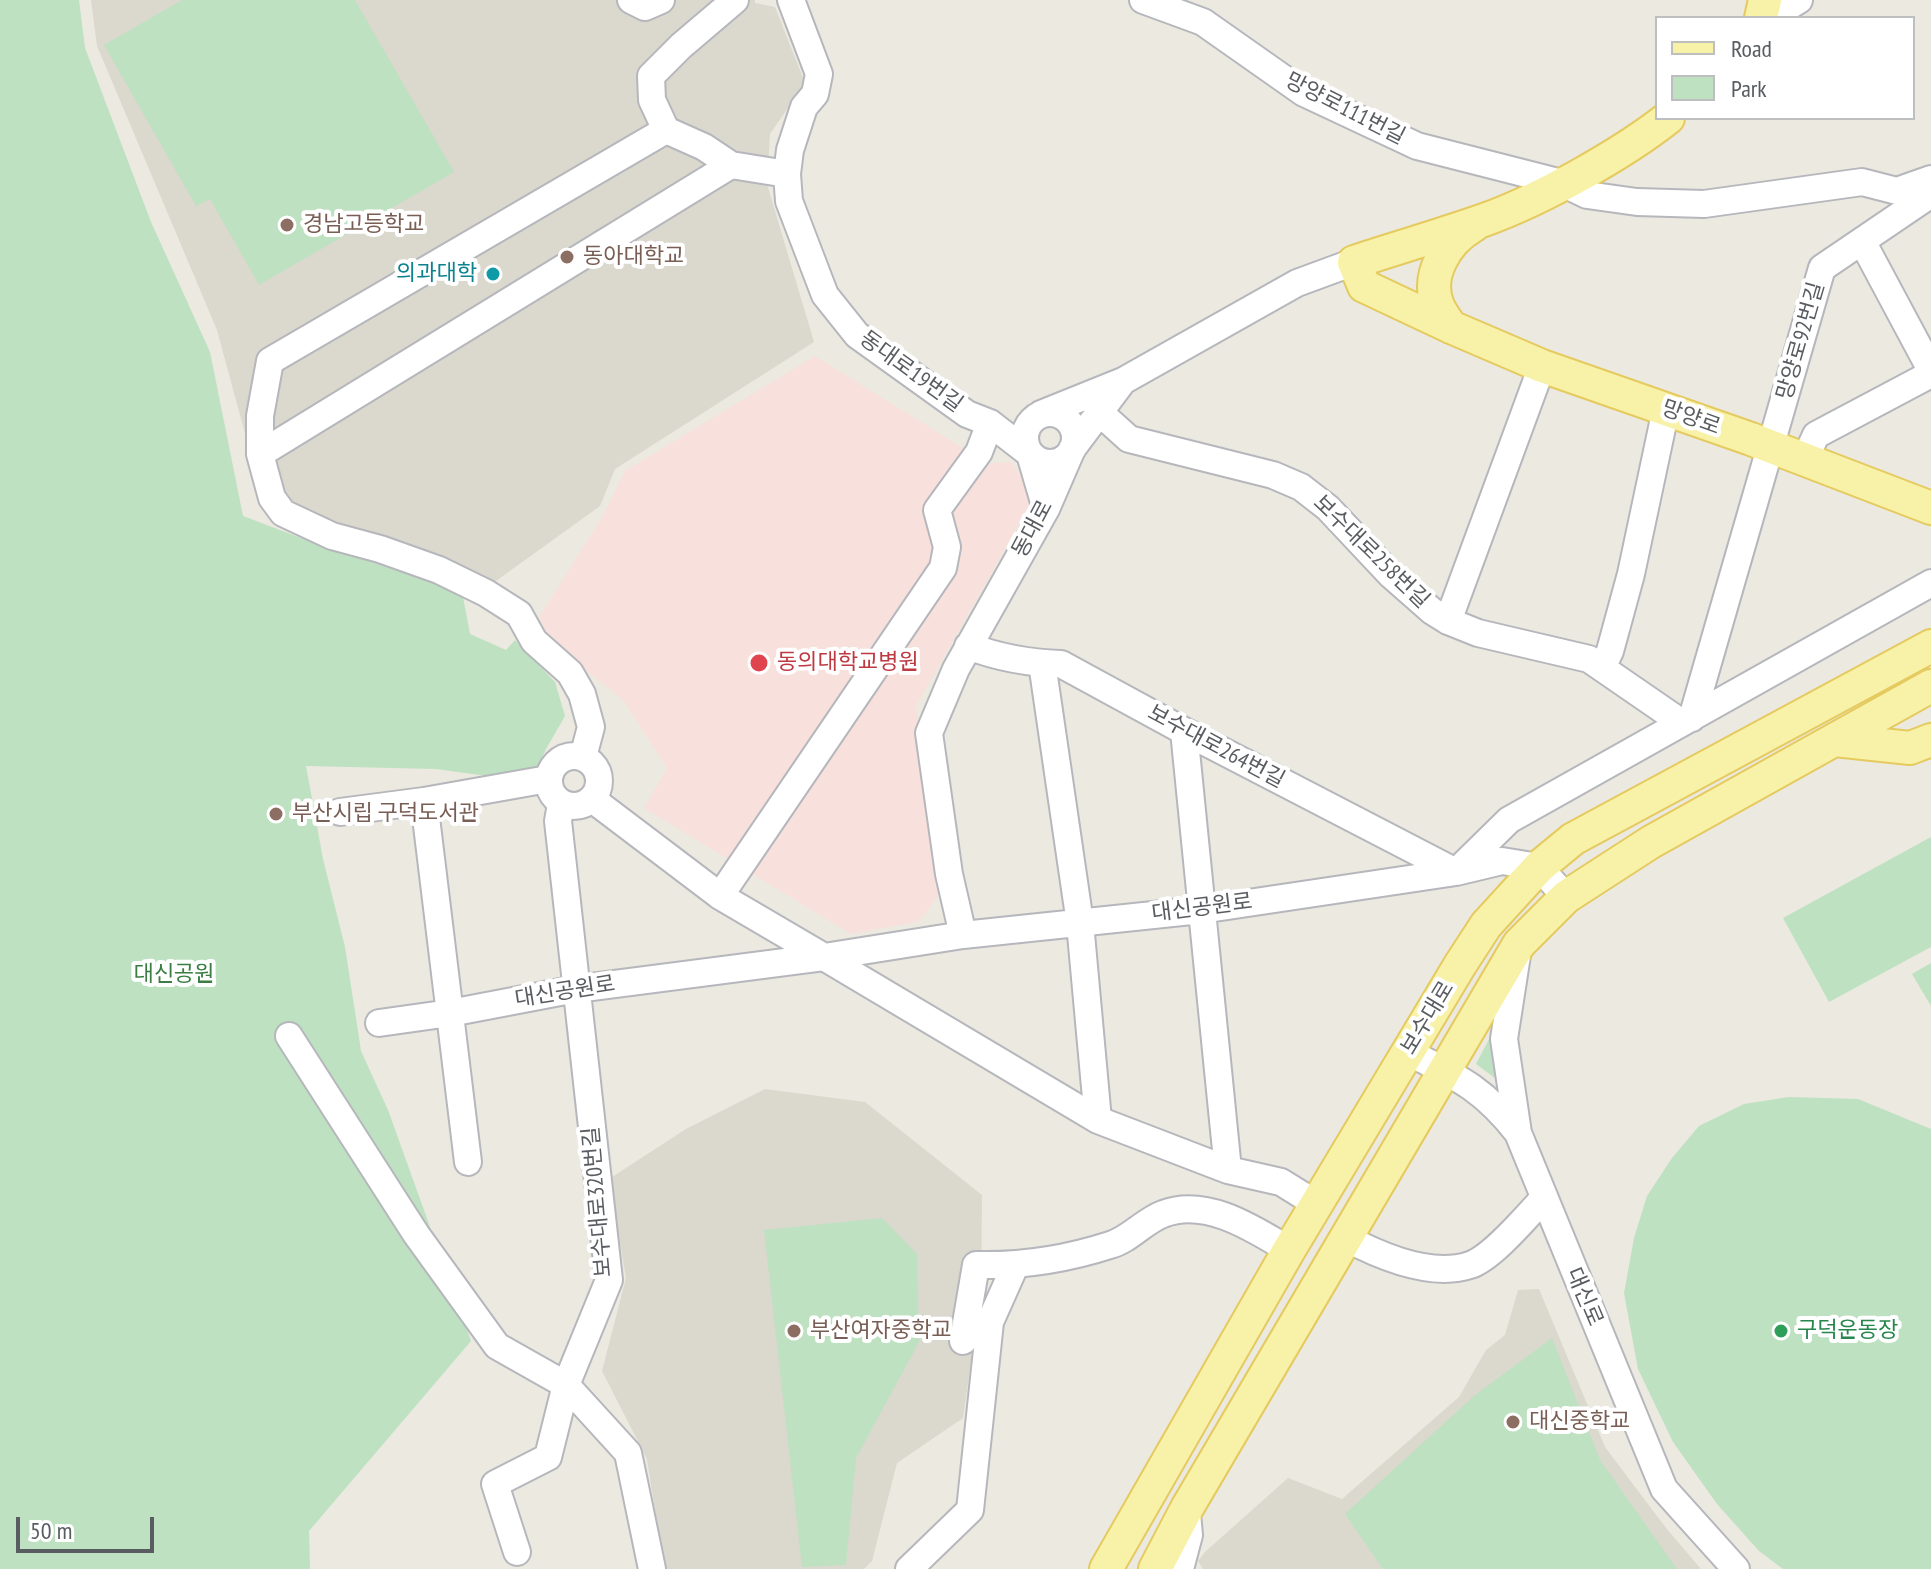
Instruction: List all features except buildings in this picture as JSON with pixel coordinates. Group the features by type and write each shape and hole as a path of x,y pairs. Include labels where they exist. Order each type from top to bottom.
{"main road":[{"path":"1451,327 1438,307 1434,290 1438,264 1457,237 1562,183 1665,120"},
{"path":"1354,262 1487,219"},
{"name":"망양로","path":"1354,262 1364,286 1542,366 1931,508"},
{"name":"보수대로","path":"1106,1569 1289,1250 1486,925 1539,867 1573,839 1931,646"},
{"name":"보수대로","path":"1155,1569 1187,1508 1519,944 1566,897 1651,842 1931,686"},
{"path":"1835,740 1910,748 1931,740"}],"street":[{"path":"631,0 645,7 661,0"},
{"path":"735,0 651,76 652,100 666,130 704,147 731,165 787,174"},
{"name":"망양로111번길","path":"1143,0 1203,22 1304,93 1417,146 1562,183 1587,195 1637,202 1704,204 1862,182 1897,191 1931,179"},
{"path":"1773,16 1799,0"},
{"name":"동대로19번길","path":"797,6 819,74 815,94 804,107 795,130 787,174 789,201 825,295 857,335 967,414 990,423 1030,454"},
{"path":"583,757 591,727 582,694 570,673 534,641 519,614 486,593 439,570 332,536 283,513 272,498 260,454 260,416 270,361 666,130"},
{"path":"260,454 731,165"},
{"name":"망양로92번길","path":"1769,447 1822,268 1931,194"},
{"path":"1804,461 1816,435 1931,372 1862,241"},
{"name":"동대로","path":"963,935 949,874 929,733 939,704 968,646 1046,509 1072,449 1123,381 1297,283 1354,262"},
{"path":"1448,621 1542,366"},
{"path":"1046,509 1025,442 1026,430 1033,419 1123,381"},
{"path":"1602,668 1610,651 1631,574 1666,409"},
{"name":"보수대로258번길","path":"1099,412 1129,439 1273,475 1301,487 1328,508 1391,575 1448,621 1478,633 1589,659 1687,720"},
{"path":"720,896 943,568 947,547 937,510 979,452 990,423 1055,413 1065,418 1072,427 1074,438 1072,449 1064,458 1052,463 1040,461 1030,454"},
{"path":"1687,720 1769,447"},
{"path":"1456,872 1509,820 1931,583"},
{"name":"보수대로264번길","path":"968,646 1042,663 1061,664 1456,872"},
{"path":"1042,663 1080,923 1098,1120"},
{"path":"1184,731 1228,1170"},
{"path":"567,756 583,757 593,764 599,775 598,788 592,799 582,805 572,807 561,804 551,793 548,779 553,764 567,756"},
{"path":"340,812 548,779"},
{"path":"592,799 720,896 1098,1120 1228,1170 1281,1182 1318,1205"},
{"path":"424,801 468,1162"},
{"name":"보수대로320번길","path":"517,1552 495,1484 548,1457 566,1385 609,1280 558,821 561,804"},
{"name":"대신공원로","path":"379,1023 576,989 824,957 963,935 1201,910 1456,872 1502,861 1539,867"},
{"path":"1539,867 1566,897"},
{"path":"1518,1133 1504,1039 1519,944"},
{"path":"289,1036 416,1234 497,1346 566,1385 628,1453 652,1569"},
{"name":"대신로","path":"1408,1052 1478,1089 1518,1133 1664,1489 1736,1569"},
{"path":"1346,1238 1370,1251 1428,1269 1471,1265 1501,1243 1543,1199"},
{"path":"963,1341 976,1265 1015,1266 1113,1245 1164,1213 1200,1209 1249,1225 1289,1250"},
{"path":"909,1569 970,1510 990,1322 1015,1266"},
{"path":"1180,1569 1189,1535 1187,1508"}],"shaded area":[{"name":"동아대학교","path":"91,0 755,0 755,3 775,7 805,83 770,134 767,184 814,342 615,469 600,506 489,586 264,504 217,330 97,46"},
{"name":"동의대학교병원","path":"815,356 987,463 1011,462 1035,496 916,706 945,888 918,922 851,934 644,808 667,768 623,700 533,627 604,514 625,471"},
{"name":"부산여자중학교","path":"765,1089 865,1102 982,1195 981,1292 963,1418 897,1463 872,1561 864,1569 664,1569 647,1459 602,1371 626,1278 609,1179 686,1129"},
{"name":"대신중학교","path":"1539,1289 1605,1447 1701,1569 1203,1569 1198,1561 1205,1552 1288,1478 1342,1499 1459,1397 1486,1350 1505,1335 1518,1290"}],"green space":[{"name":"대신공원","path":"0,0 79,0 85,48 151,222 210,352 243,516 462,592 470,634 506,650 515,640 555,682 565,716 531,782 436,769 306,766 323,859 345,947 361,1051 388,1110 471,1341 309,1531 310,1569 0,1569"},
{"path":"182,0 355,0 454,172 259,285 210,199 196,206 104,45"},
{"path":"1931,837 1931,947 1829,1002 1783,918"},
{"path":"1931,963 1931,1006 1912,974"},
{"path":"1495,1028 1503,1084 1476,1064"},
{"name":"구덕운동장","path":"1789,1097 1858,1099 1931,1129 1931,1569 1783,1569 1759,1551 1717,1504 1673,1442 1638,1369 1624,1293 1634,1238 1647,1196 1672,1158 1699,1126 1744,1104"},
{"path":"882,1218 917,1254 919,1342 856,1458 846,1565 802,1567 764,1230"},
{"name":"대신중학교","path":"1552,1338 1600,1460 1677,1569 1383,1569 1345,1514 1474,1396"}],"place":[{"name":"경남고등학교","path":"287,225"},
{"name":"동아대학교","path":"567,257"},
{"name":"의과대학","path":"493,274"},
{"name":"동의대학교병원","path":"759,663"},
{"name":"부산시립 구덕도서관","path":"276,814"},
{"name":"부산여자중학교","path":"794,1331"},
{"name":"구덕운동장","path":"1781,1331"},
{"name":"대신중학교","path":"1513,1422"}]}
